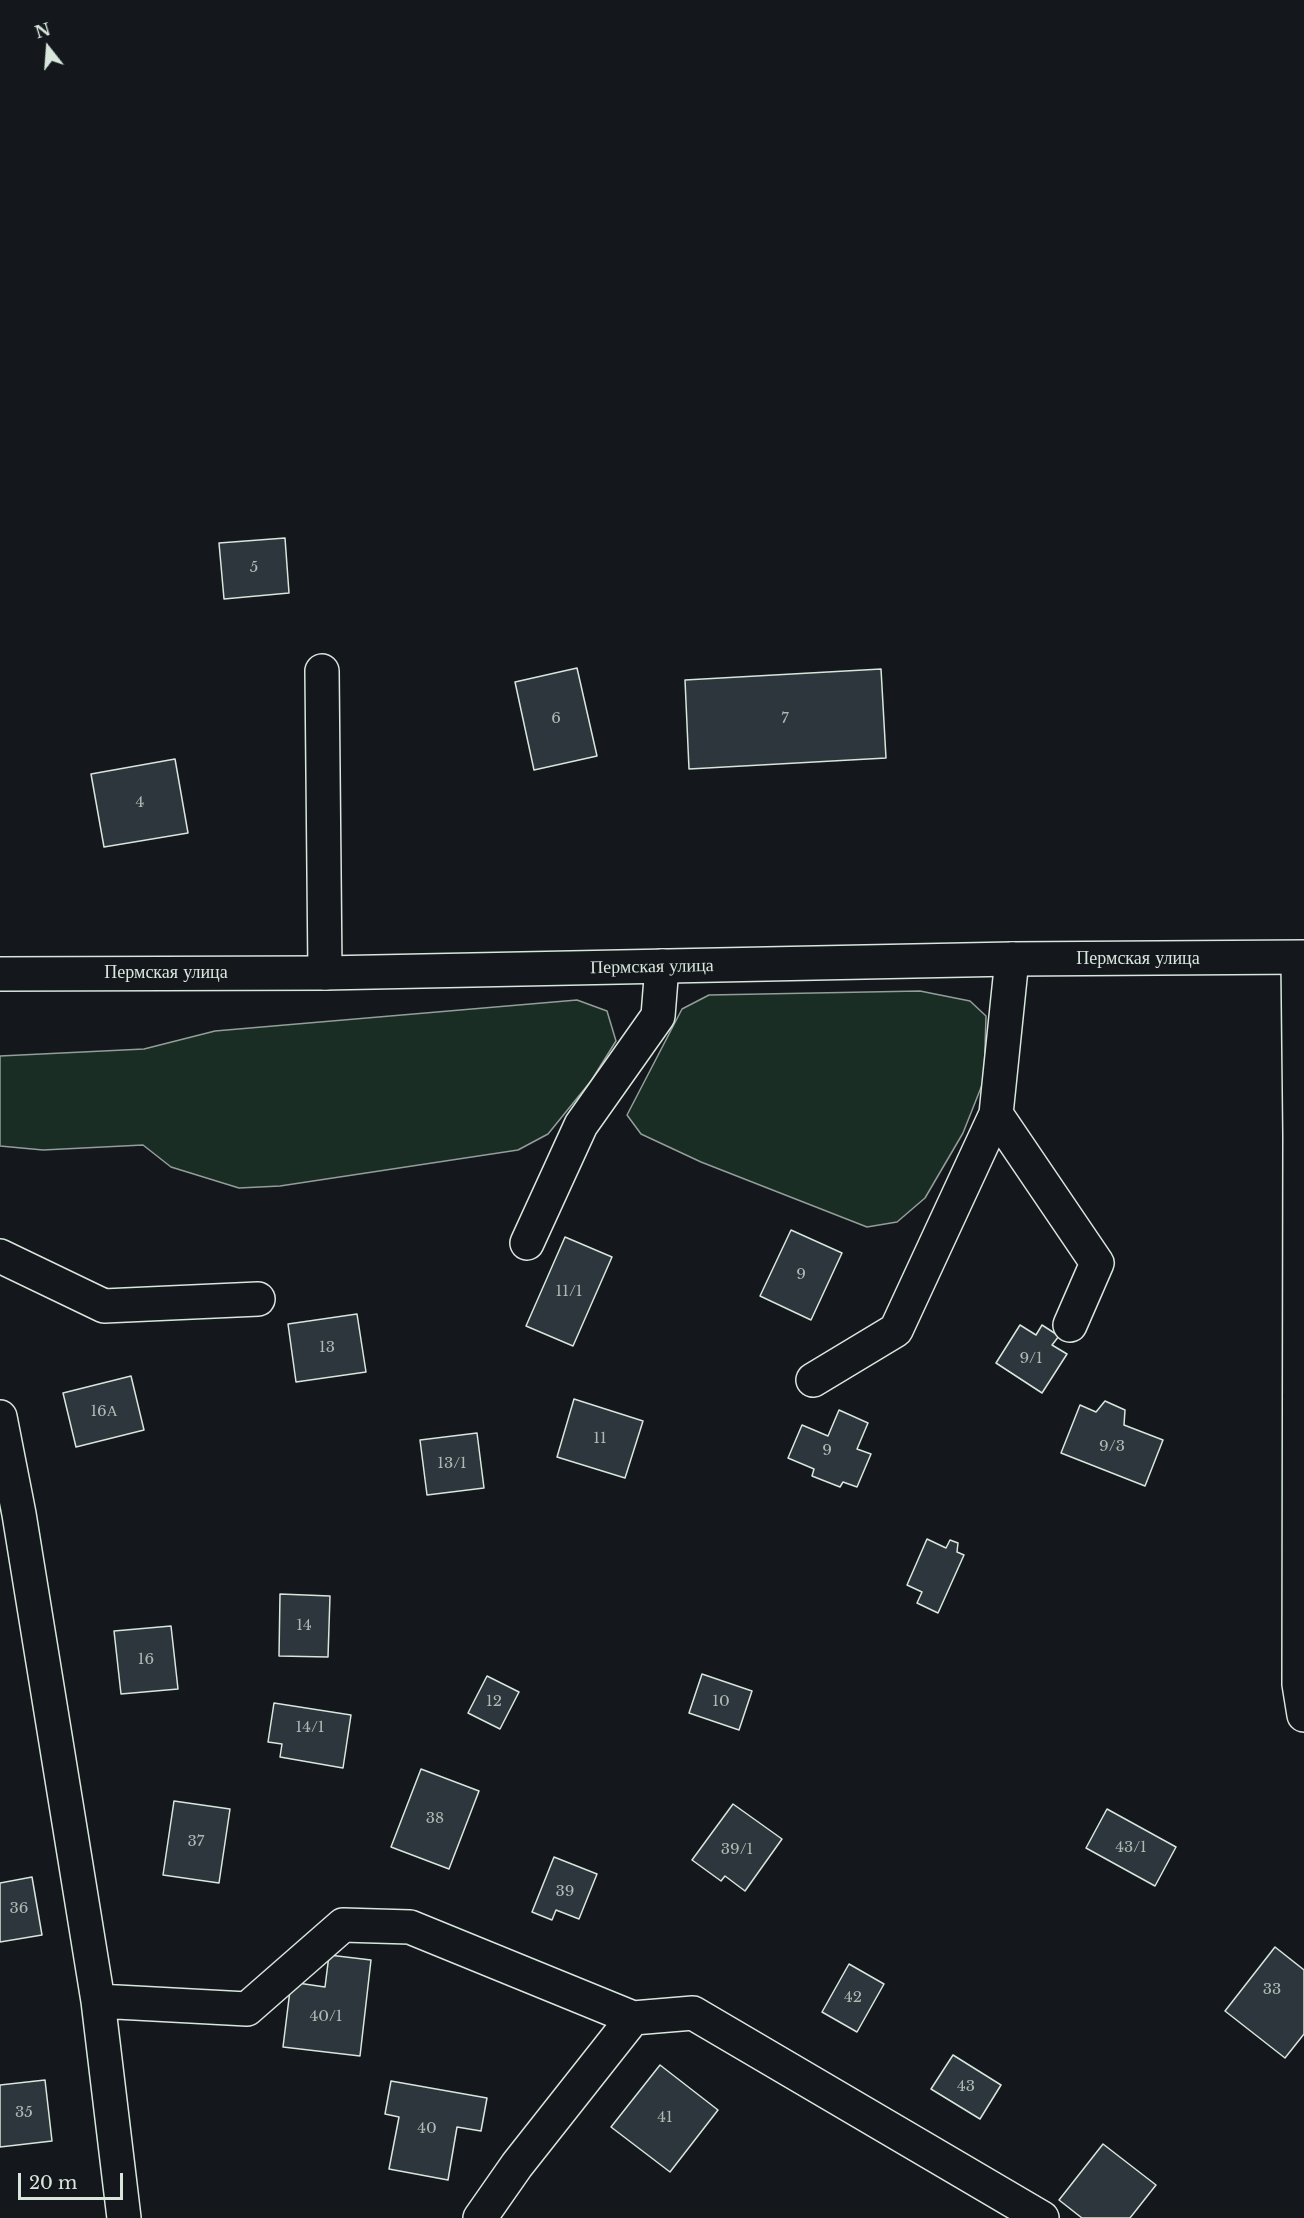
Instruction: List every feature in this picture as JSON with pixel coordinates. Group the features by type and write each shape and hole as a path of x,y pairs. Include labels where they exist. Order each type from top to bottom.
{"street":[{"path":"322,671 325,973"},
{"path":"1301,958 1302,1276 1299,1684 1304,1715"},
{"name":"Пермская улица","path":"0,974 325,973 1012,959 1301,958"},
{"path":"813,1380 896,1330 996,1114 1012,959"},
{"path":"527,1243 581,1125 658,1016 662,966"},
{"path":"996,1114 1097,1263 1070,1324"},
{"path":"0,1256 104,1306 258,1299"},
{"path":"0,1417 21,1526 98,2001 124,2218"},
{"path":"98,2001 247,2009 343,1925 410,1927 633,2018 693,2013 1042,2218"},
{"path":"480,2218 517,2164 633,2018"}],"green space":[{"path":"920,991 970,1001 986,1016 984,1080 963,1133 925,1198 897,1222 867,1227 701,1162 641,1134 627,1115 682,1009 709,995"},
{"path":"577,1000 607,1011 616,1041 591,1081 548,1134 518,1150 280,1186 239,1188 171,1167 143,1145 43,1150 0,1146 0,1056 144,1049 215,1031"}],"building":[{"path":"285,538 289,593 224,599 219,543"},
{"path":"577,668 597,756 534,770 515,682"},
{"path":"881,669 886,758 689,769 685,680"},
{"path":"175,759 188,833 104,847 91,774"},
{"path":"791,1230 842,1253 811,1320 760,1296"},
{"path":"565,1237 612,1257 573,1346 526,1326"},
{"path":"357,1314 366,1372 296,1382 288,1324"},
{"path":"1020,1325 1036,1335 1042,1325 1059,1336 1052,1345 1067,1354 1042,1393 996,1363"},
{"path":"131,1376 144,1430 76,1447 63,1393"},
{"path":"574,1399 643,1421 625,1478 557,1457"},
{"path":"1105,1401 1125,1410 1124,1425 1163,1440 1145,1486 1061,1453 1080,1405 1096,1412"},
{"path":"839,1410 868,1423 857,1449 871,1454 857,1487 843,1482 840,1487 812,1476 814,1469 788,1458 802,1425 828,1436"},
{"path":"477,1433 484,1488 427,1495 420,1440"},
{"path":"927,1539 946,1548 950,1540 958,1543 957,1552 964,1555 938,1613 917,1603 922,1592 907,1585"},
{"path":"280,1594 330,1596 328,1657 279,1656"},
{"path":"171,1626 178,1689 121,1694 114,1631"},
{"path":"702,1674 752,1691 739,1730 689,1713"},
{"path":"487,1676 519,1692 500,1729 468,1713"},
{"path":"274,1703 351,1715 343,1768 280,1757 282,1744 268,1742"},
{"path":"421,1769 479,1791 449,1869 391,1847"},
{"path":"174,1801 230,1809 219,1883 163,1875"},
{"path":"733,1804 782,1839 745,1891 725,1876 721,1881 692,1860"},
{"path":"1107,1809 1176,1847 1155,1886 1086,1848"},
{"path":"554,1857 597,1874 579,1919 556,1910 552,1920 532,1912"},
{"path":"32,1877 42,1935 0,1942 0,1883"},
{"path":"1275,1947 1304,1970 1304,2034 1285,2058 1225,2011"},
{"path":"329,1955 371,1960 360,2056 283,2047 291,1982 325,1987"},
{"path":"849,1964 884,1984 857,2032 822,2012"},
{"path":"953,2055 1001,2085 980,2119 931,2089"},
{"path":"660,2065 718,2110 670,2172 611,2127"},
{"path":"45,2080 52,2141 0,2147 0,2085"},
{"path":"391,2081 487,2098 481,2131 457,2127 448,2180 389,2169 399,2117 385,2114"},
{"path":"1103,2144 1156,2185 1130,2218 1082,2218 1059,2200"}]}
